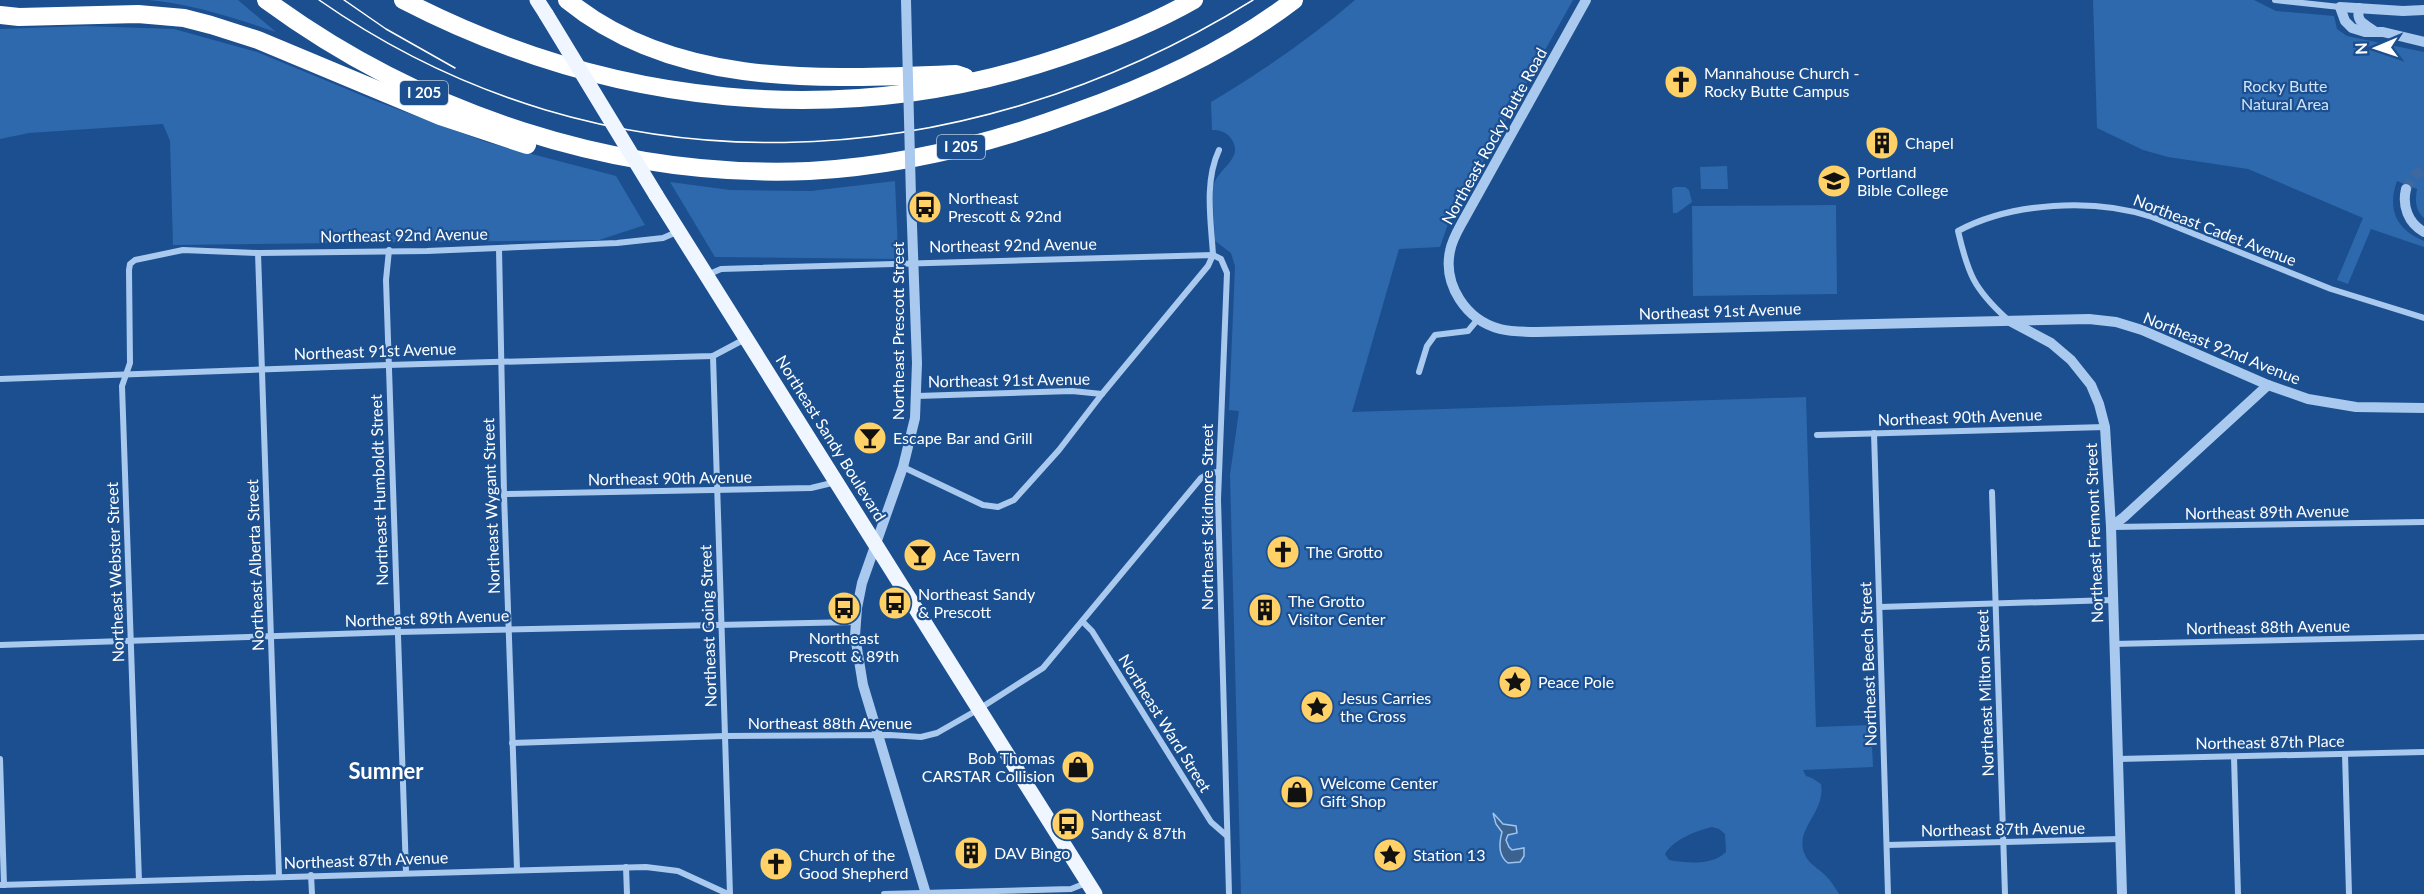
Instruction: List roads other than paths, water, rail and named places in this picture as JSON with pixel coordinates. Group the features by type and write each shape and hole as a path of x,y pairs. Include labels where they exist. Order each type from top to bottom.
{"highway":[{"name":"I 205","path":"266,0 334,46 429,95 529,133 641,160 703,168 776,171 847,168 942,152 1022,131 1123,94 1220,47 1294,0"},
{"path":"403,0 467,32 540,59 610,79 678,92 751,99 850,99 925,91 978,81 1082,50 1125,33 1194,0"},
{"path":"567,0 617,35 658,52 698,63 816,78 956,74 978,81"},
{"path":"0,15 19,17 138,14 197,21 258,40 423,109 483,131 544,148 598,151"}],"main road":[{"name":"Northeast Sandy Boulevard","path":"537,0 656,195 1092,888"}],"street":[{"name":"Northeast Prescott Street","path":"906,0 917,396 913,430 903,467 862,583 855,622 859,670 926,893"},
{"name":"Northeast Rocky Butte Road","path":"1478,319 1462,303 1454,288 1449,269 1451,247 1586,0"},
{"path":"2275,0 2340,7 2424,9"},
{"path":"2340,7 2345,21 2352,28 2424,42"},
{"path":"2359,8 2360,22 2374,31"},
{"name":"Northeast Skidmore Street","path":"1219,150 1213,166 1210,186 1213,255 1221,259 1227,273 1218,472 1229,894"},
{"path":"2406,189 2405,204 2409,216 2424,232"},
{"name":"Northeast Cadet Avenue","path":"1958,231 1990,217 2032,210 2082,206 2128,209 2331,289 2424,318"},
{"name":"Northeast 92nd Avenue","path":"130,264 135,260 183,250 258,253 499,249 617,243 663,238 679,231"},
{"name":"Northeast Fremont Street","path":"1958,231 1972,279 1985,298 2007,319 2051,343 2071,360 2091,385 2105,427 2122,894"},
{"name":"Northeast Wygant Street","path":"499,249 504,494 517,869"},
{"name":"Northeast Humboldt Street","path":"389,250 386,280 388,365 406,872"},
{"name":"Northeast Alberta Street","path":"258,253 279,876"},
{"path":"903,467 983,504 1003,506 1014,500 1059,450 1102,394 1208,266 1213,255"},
{"name":"Northeast 92nd Avenue","path":"707,275 721,269 1213,255"},
{"name":"Northeast Webster Street","path":"130,264 130,363 122,386 139,881"},
{"name":"Northeast 92nd Avenue","path":"2007,319 2074,318 2116,322 2158,336 2268,385 2308,399 2337,405 2424,408"},
{"name":"Northeast 91st Avenue","path":"1478,319 1507,331 1537,332 2007,319"},
{"path":"1419,372 1431,339 1440,333 1467,331 1478,319"},
{"name":"Northeast 91st Avenue","path":"0,379 501,361 713,356 747,338"},
{"name":"Northeast Going Street","path":"713,356 729,894"},
{"path":"2110,527 2124,517 2268,385"},
{"name":"Northeast 91st Avenue","path":"917,396 1072,391 1102,394"},
{"name":"Northeast 90th Avenue","path":"1817,435 2105,427"},
{"name":"Northeast Beech Street","path":"1874,433 1888,894"},
{"name":"Northeast 88th Avenue","path":"512,743 724,736 878,735 912,737 930,735 979,709 1035,674 1083,622 1200,478 1218,472"},
{"name":"Northeast 90th Avenue","path":"504,494 811,488 837,482"},
{"name":"Northeast Milton Street","path":"1992,492 2005,894"},
{"name":"Northeast 89th Avenue","path":"2110,527 2424,522"},
{"path":"1880,607 2112,600"},
{"name":"Northeast 89th Avenue","path":"0,645 398,632 855,622"},
{"name":"Northeast Ward Street","path":"1083,622 1092,631 1211,822 1227,836"},
{"name":"Northeast 88th Avenue","path":"2113,644 2424,637"},
{"name":"Northeast 87th Place","path":"2118,759 2424,752"},
{"path":"2345,754 2349,894"},
{"path":"2234,757 2238,894"},
{"path":"0,759 2,885"},
{"name":"Northeast 87th Avenue","path":"1887,845 2120,839"},
{"path":"626,867 627,894"},
{"name":"Northeast 87th Avenue","path":"2,885 406,872 660,867 678,871 729,894"},
{"path":"311,875 312,894"},
{"path":"884,894 1092,888"}],"tunnel":[{"path":"2406,189 2414,176 2424,168"}],"tram line":[{"path":"319,0 429,65 545,110 664,135 784,142 905,132 1025,104 1141,60 1253,0"},
{"path":"344,0 386,29 455,68"}],"place":[{"name":"Mannahouse Church - Rocky Butte Campus","path":"1681,82"},
{"name":"Chapel","path":"1882,143"},
{"name":"Portland Bible College","path":"1834,181"},
{"name":"Northeast Prescott & 92nd","path":"925,207"},
{"name":"Escape Bar and Grill","path":"870,438"},
{"name":"The Grotto","path":"1283,552"},
{"name":"Ace Tavern","path":"920,555"},
{"name":"Northeast Sandy & Prescott","path":"895,603"},
{"name":"Northeast Prescott & 89th","path":"844,608"},
{"name":"The Grotto Visitor Center","path":"1265,610"},
{"name":"Peace Pole","path":"1515,682"},
{"name":"Jesus Carries the Cross","path":"1317,707"},
{"name":"Bob Thomas CARSTAR Collision","path":"1078,767"},
{"name":"Welcome Center Gift Shop","path":"1297,792"},
{"name":"Northeast Sandy & 87th","path":"1068,824"},
{"name":"DAV Bingo","path":"971,853"},
{"name":"Station 13","path":"1390,855"},
{"name":"Church of the Good Shepherd","path":"776,864"}],"district":[{"name":"Sumner","path":"386,771"}],"park label":[{"name":"Rocky Butte Natural Area","path":"2285,95"}]}
